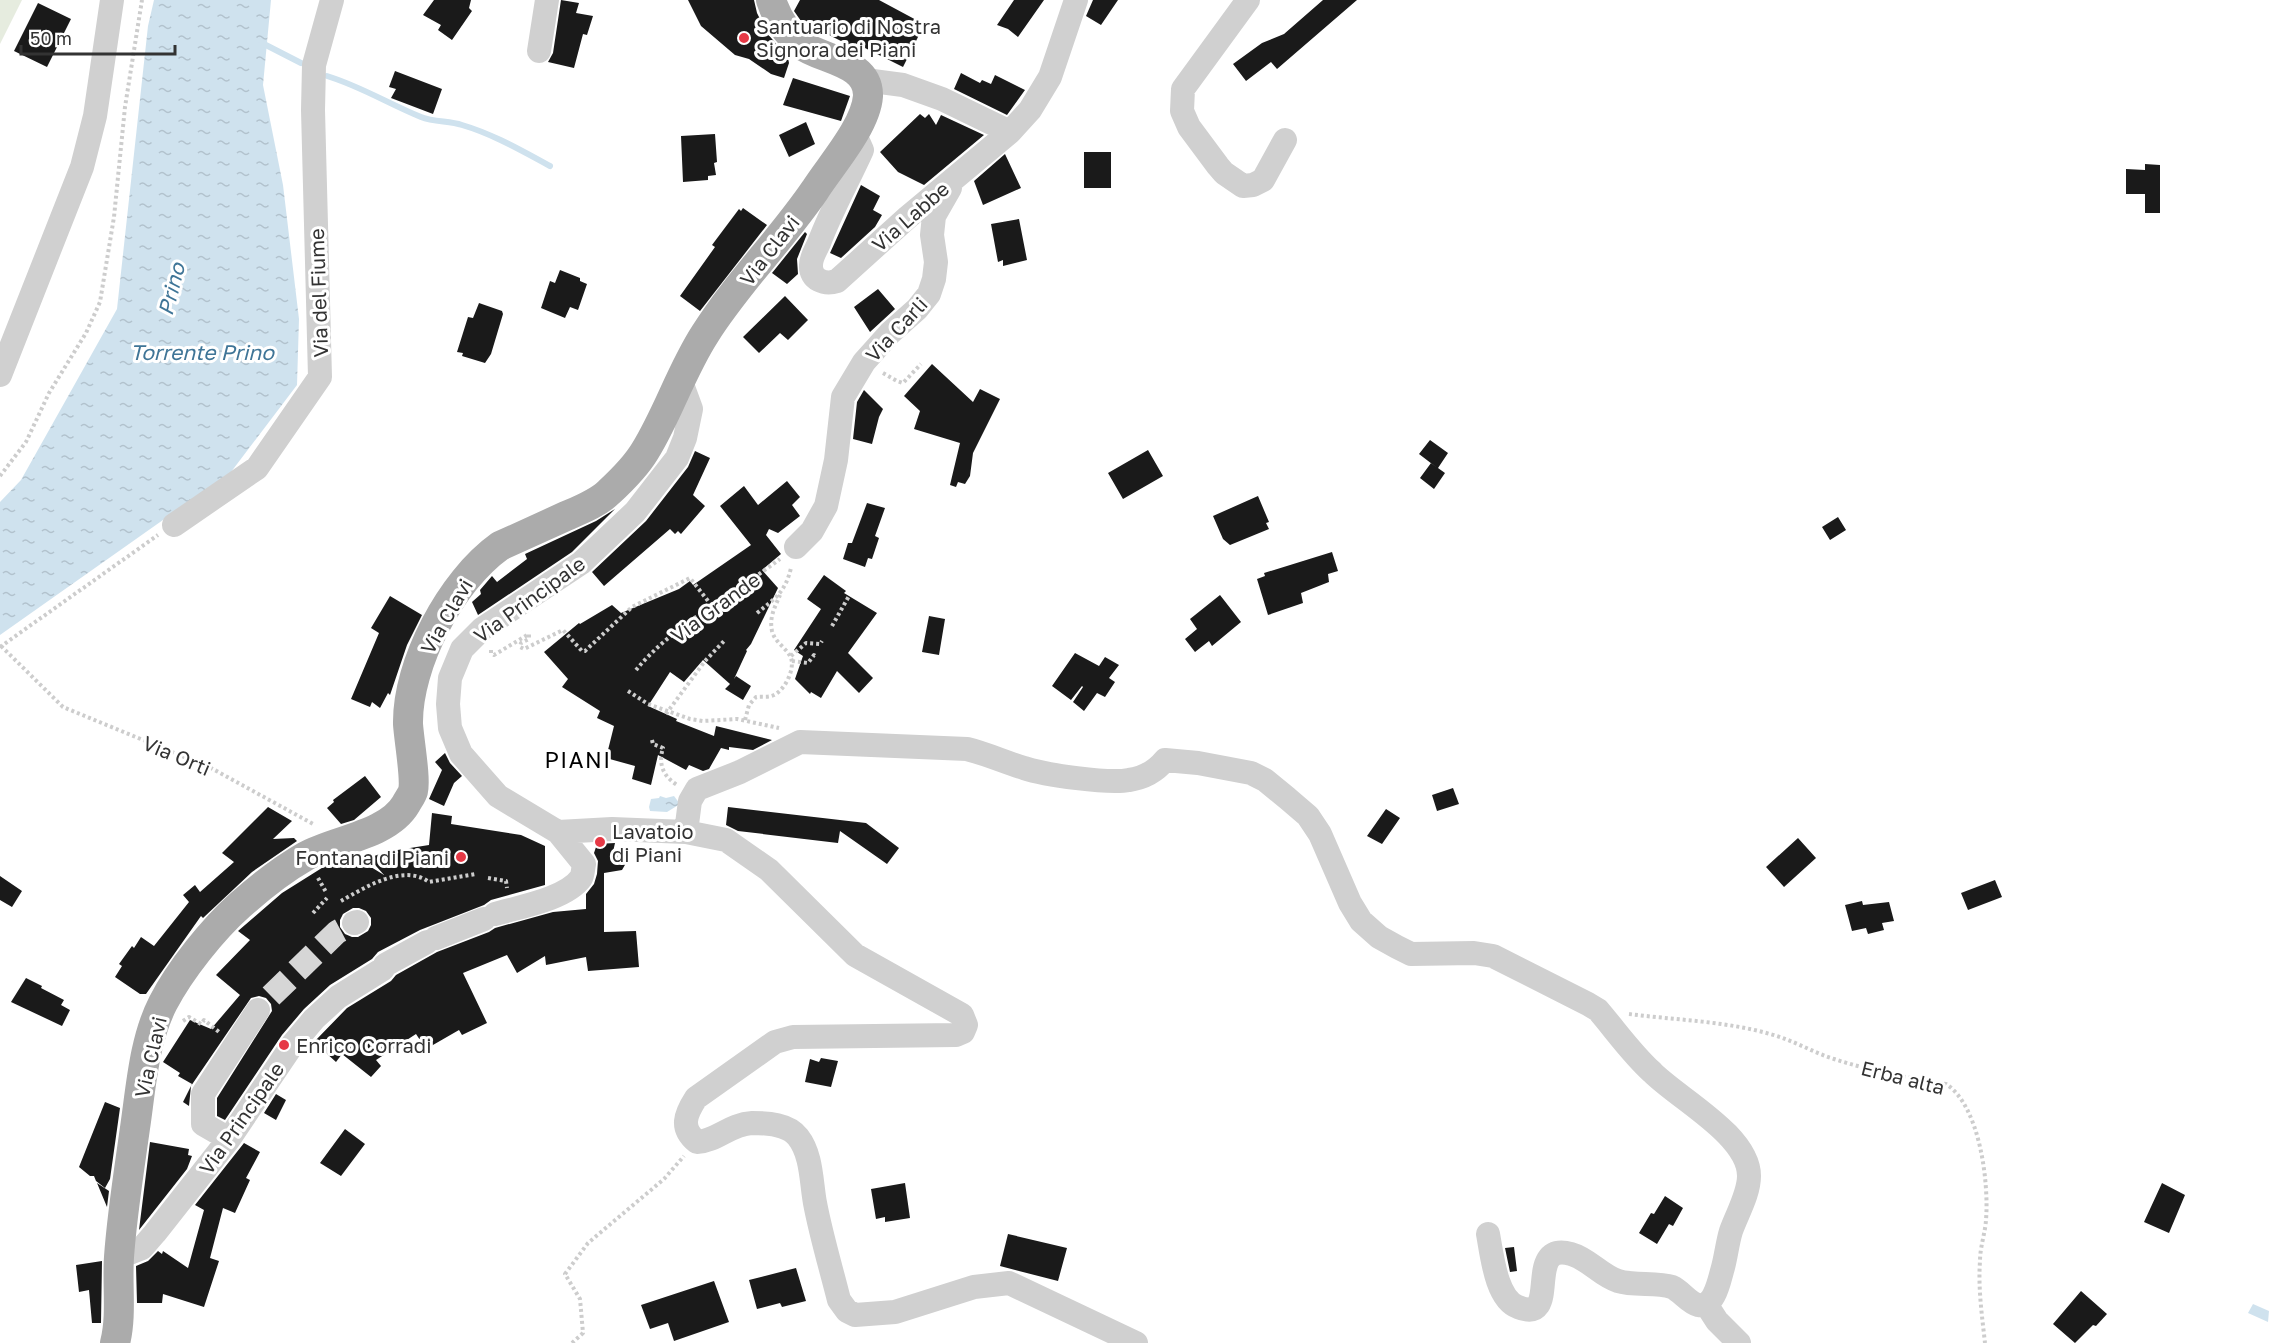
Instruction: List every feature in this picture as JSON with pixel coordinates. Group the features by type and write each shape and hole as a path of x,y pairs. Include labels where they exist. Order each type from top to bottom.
{"main road":[{"path":"771,0 777,19 802,46 850,66 865,80"},
{"name":"Via Clavi","path":"115,1343 119,1257 142,1080 153,1028 163,1002 206,941 240,905 306,856 369,832 393,818 405,807 413,790 408,722 411,696 422,655 446,609 488,554 500,546 607,495 628,474 645,452 705,333 811,195 854,132 863,115 868,96 865,80"}],"street":[{"path":"0,375 82,167 95,116 112,0"},
{"name":"Via del Fiume","path":"174,525 257,468 320,377 313,110 314,65 332,0"},
{"path":"539,51 548,0"},
{"name":"Via Labbe","path":"854,132 862,150 822,235 811,264 813,274 826,283 837,281 958,174 1010,132 1030,110 1050,77 1076,0"},
{"path":"1248,0 1183,89 1182,111 1189,127 1218,166 1224,173 1244,186 1263,180 1284,140"},
{"path":"865,80 913,88 942,99 1010,132"},
{"name":"Via Carli","path":"796,547 812,531 826,506 836,460 843,397 864,362 929,294 936,262 932,235 934,216 958,174"},
{"name":"Via Principale","path":"119,1257 142,1248 185,1197 229,1139 293,1044 338,996 383,969 385,965 432,940 497,914 550,898 572,886 582,877 584,864 558,832 498,796 462,754 450,728 448,704 450,678 462,649 482,629 581,563 634,512 677,458 685,438 691,409 680,379"},
{"path":"686,831 690,801 697,789 740,772 800,742 967,749 992,755 1025,769 1069,777 1129,781 1148,774 1165,760 1198,763 1251,773 1265,780 1308,816 1320,834 1350,903 1361,921 1379,937 1411,954 1474,953 1493,956 1598,1011 1651,1072 1720,1128 1738,1148 1746,1162 1749,1176 1745,1194 1730,1233 1722,1271 1712,1299 1706,1304 1698,1305 1672,1287 1617,1281 1580,1257 1566,1253 1555,1254 1548,1259 1544,1268 1541,1302 1531,1311 1524,1309 1515,1306 1499,1285 1488,1234"},
{"path":"558,832 612,829 686,831 726,840 769,870 855,956 962,1015 966,1025 963,1032 956,1035 942,1037 793,1037 774,1042 696,1098 688,1110 685,1122 689,1136 697,1143 709,1142 738,1124 785,1126 797,1135 807,1150 815,1204 839,1300 847,1311 855,1315 895,1312 974,1287 1009,1283 1047,1300 1072,1315 1136,1343"},
{"path":"229,1139 203,1124 202,1094 265,1003"},
{"path":"1706,1304 1717,1321 1738,1343"}],"path":[{"path":"0,476 26,442 49,393 86,333 100,302 114,217 125,107 142,0"},
{"path":"864,362 897,381 903,382 921,364"},
{"path":"1,647 174,525"},
{"path":"796,547 788,581 772,612 772,630 774,638 791,658 808,663 814,656 816,657"},
{"name":"Via Grande","path":"636,670 712,606 752,581 796,547"},
{"path":"491,649 494,655 529,634 529,639 520,643 520,647 524,650 563,630 582,651 585,651 632,607 690,578 712,606"},
{"path":"757,613 780,595"},
{"path":"833,625 849,596"},
{"path":"667,712 705,660 724,640"},
{"path":"791,658 806,643 820,644 822,641"},
{"name":"Via Orti","path":"1,647 63,707 211,768 322,830"},
{"path":"745,720 749,705 756,697 771,696 779,692 786,683 792,668 791,658"},
{"path":"628,690 648,704 690,719 703,722 745,720 777,727 800,742"},
{"path":"652,740 653,744 663,748 659,760 664,773 682,788 697,789"},
{"path":"341,901 371,885 404,876 421,877 429,882 476,874"},
{"path":"313,913 327,898"},
{"name":"Erba alta","path":"1598,1011 1768,1033 1874,1072 1946,1084 1953,1089 1964,1105 1978,1141 1984,1166 1986,1221 1980,1262 1980,1294 1985,1343"},
{"path":"158,1015 179,1024 189,1017 201,1024 204,1020 217,1030"},
{"path":"572,1343 583,1334 580,1299 565,1274 588,1242 664,1179 697,1143"}],"shaded area":[{"path":"0,0 22,0 0,44"}],"water":[{"name":"Torrente Prino","path":"154,0 271,0 263,85 283,185 299,319 297,385 231,472 0,635 0,502 21,480 117,309 148,26"},
{"path":"660,796 666,798 674,796 680,804 667,812 650,811 651,799"},
{"path":"2253,1304 2269,1311 2268,1322 2248,1313"}],"building":[{"path":"434,0 471,0 469,8 472,11 452,40 438,30 441,25 423,15"},
{"path":"561,0 579,3 576,13 593,16 587,35 583,34 574,68 548,62 553,53"},
{"name":"Santuario di Nostra Signora dei Piani","path":"688,0 754,0 757,13 767,33 788,58 789,63 784,78 771,74 749,59 735,55 701,26"},
{"path":"800,0 879,0 920,22 921,31 903,67 861,46 859,50 801,21 794,11"},
{"path":"1014,0 1044,0 1018,37 1008,29 997,25"},
{"path":"1093,0 1118,0 1101,25 1086,16"},
{"path":"1323,0 1357,0 1277,69 1271,62 1246,81 1233,64 1262,43 1284,34"},
{"path":"38,3 71,19 47,67 14,51"},
{"path":"395,71 442,89 433,114 391,98 396,89 389,87"},
{"path":"961,73 980,83 982,80 991,84 995,75 1025,90 1007,115 954,89"},
{"path":"793,78 850,96 841,121 783,105"},
{"path":"920,114 925,118 929,114 936,125 941,115 984,135 924,185 898,172 880,152"},
{"path":"806,122 815,144 789,157 779,135"},
{"path":"715,134 716,175 708,176 708,180 683,182 681,136"},
{"path":"1084,152 1111,152 1111,188 1084,188"},
{"path":"1005,154 1021,188 983,205 974,181"},
{"path":"2145,164 2160,165 2160,213 2145,213 2145,194 2126,194 2126,169 2145,170"},
{"path":"861,185 880,196 873,210 882,215 875,227 841,258 830,253"},
{"path":"743,208 767,225 700,311 680,296 715,247 712,245 739,209 741,211"},
{"path":"1019,219 1027,260 1003,266 1003,260 998,262 991,224"},
{"path":"805,232 807,234 797,259 798,274 787,284 772,273"},
{"path":"560,270 580,278 580,281 587,284 578,310 570,307 565,318 541,308 550,281 555,283"},
{"path":"878,289 895,309 870,332 854,307"},
{"path":"785,296 808,320 788,340 780,333 759,353 743,337"},
{"path":"479,303 502,311 503,314 491,354 485,363 462,356 463,353 457,352 468,317 473,318"},
{"path":"932,364 973,402 980,389 1000,399 973,453 970,476 965,484 958,482 956,487 950,485 960,443 914,429 920,411 904,396"},
{"path":"864,390 883,409 872,444 853,439 857,402"},
{"path":"1430,440 1448,453 1438,468 1445,473 1434,489 1420,478 1431,463 1419,454"},
{"path":"1148,450 1163,476 1123,499 1108,473"},
{"path":"695,451 710,458 693,495 705,506 681,534 678,531 675,534 670,529 604,586 592,572 646,521 688,467"},
{"path":"787,481 800,497 792,505 800,516 778,533 769,529 766,535 781,554 762,570 778,588 746,650 734,679 736,676 751,686 743,700 725,689 730,684 703,660 684,682 670,672 648,706 677,719 676,721 714,736 716,726 772,740 753,750 721,748 709,769 703,771 689,765 686,770 658,755 651,785 632,779 635,766 606,758 614,726 597,718 600,711 562,687 568,679 544,652 579,623 612,605 621,613 679,589 690,581 693,585 751,545 720,506 744,486 758,505"},
{"path":"1258,496 1269,522 1266,523 1269,529 1230,545 1223,539 1213,516"},
{"path":"867,503 885,508 875,536 879,538 872,559 868,558 865,567 843,559 848,543 852,543"},
{"path":"615,509 572,552 478,615 472,602 481,594 480,590 492,576 497,582 527,559 525,554 596,521"},
{"path":"1838,517 1846,530 1830,540 1822,527"},
{"path":"1332,552 1338,571 1328,574 1329,582 1301,593 1303,603 1268,615 1257,579 1265,576 1264,573"},
{"path":"824,575 846,591 844,593 877,613 848,653 873,678 859,693 837,671 821,698 811,692 810,694 795,679 803,656 794,650 821,609 807,599"},
{"path":"1220,595 1241,622 1212,646 1209,641 1195,652 1185,639 1197,629 1190,619"},
{"path":"390,596 422,615 407,645 390,695 388,693 380,708 372,702 370,707 351,699 379,633 371,628"},
{"path":"929,616 945,619 939,655 922,652"},
{"path":"1075,653 1099,666 1105,657 1119,665 1109,678 1115,682 1105,697 1097,693 1084,711 1073,702 1082,686 1071,700 1052,686"},
{"path":"445,753 450,763 462,776 454,783 444,806 429,799 442,770 435,762"},
{"path":"365,776 381,797 354,820 341,824 327,808 334,802 333,800"},
{"path":"1453,788 1459,804 1437,811 1432,795"},
{"path":"268,807 292,821 273,839 294,838 297,841 252,872 203,918 201,916 146,994 140,994 115,977 122,966 119,964 141,937 154,946 189,902 183,895 195,885 200,892 234,862 222,853"},
{"path":"728,807 866,823 899,848 887,864 840,831 838,843 738,831 726,825"},
{"path":"1386,809 1400,818 1382,844 1367,836"},
{"path":"432,813 452,816 451,824 521,835 545,846 545,885 491,900 484,905 420,930 378,952 372,959 330,985 304,1009 282,1035 225,1120 217,1116 217,1098 272,1011 271,1004 266,998 259,996 251,998 191,1086 192,1084 178,1076 180,1073 163,1062 190,1020 211,1029 240,995 216,975 250,940 238,931 282,893 325,866 353,856 384,875 369,858 385,852 429,845","holes":["353,908 366,911 371,918 368,931 358,937 345,934 340,927 343,914"]},
{"path":"1798,838 1816,858 1784,887 1766,867"},
{"path":"615,843 613,852 629,858 622,870 604,873 604,932 636,931 639,967 588,971 586,957 546,965 545,956 517,973 507,955 463,973 487,1023 462,1035 459,1030 426,1049 416,1034 376,1060 381,1066 371,1077 342,1054 336,1062 314,1042 347,1008 391,981 396,975 437,952 495,928 553,912 586,909 586,894 594,884 597,874 598,861 594,853 597,844"},
{"path":"0,876 22,891 12,907 0,900"},
{"path":"1995,880 2002,897 1968,910 1961,893"},
{"path":"1862,901 1863,905 1889,902 1894,921 1882,923 1884,930 1868,934 1866,928 1852,931 1845,905"},
{"path":"26,978 64,1000 61,1005 70,1010 62,1026 11,1002"},
{"path":"821,1058 838,1061 831,1087 805,1082 810,1059 819,1062"},
{"path":"191,1086 189,1106 183,1102"},
{"path":"276,1094 286,1100 276,1120 264,1113"},
{"path":"105,1102 120,1108 110,1179 105,1188 96,1181 94,1176 90,1176 79,1167"},
{"path":"345,1129 365,1144 341,1176 320,1163"},
{"path":"150,1142 189,1149 188,1155 192,1156 187,1169 139,1230"},
{"path":"244,1143 260,1152 246,1178 250,1180 235,1213 223,1208 210,1258 219,1261 204,1307 163,1294 162,1303 137,1303 136,1266 148,1261 158,1251 162,1254 163,1251 188,1268 204,1210 195,1205"},
{"path":"97,1183 109,1191 107,1207"},
{"path":"905,1183 910,1218 885,1222 885,1217 876,1219 871,1189"},
{"path":"2162,1183 2185,1195 2169,1233 2144,1222"},
{"path":"1665,1196 1683,1208 1673,1226 1669,1224 1657,1244 1639,1233"},
{"path":"1008,1234 1067,1248 1058,1281 1000,1266"},
{"path":"1514,1247 1517,1271 1510,1272 1505,1248"},
{"path":"102,1261 101,1323 92,1323 89,1290 79,1292 76,1265"},
{"path":"796,1268 806,1301 782,1307 780,1303 757,1309 749,1280"},
{"path":"714,1281 729,1322 674,1341 668,1323 650,1329 641,1305"},
{"path":"2081,1291 2107,1314 2075,1343 2053,1324"}],"waterway":[{"path":"262,43 301,63"},
{"path":"327,76 421,117 457,124 485,133 550,166"}],"tunnel":[{"path":"271,996 337,932 354,923"}],"place":[{"name":"Santuario di Nostra Signora dei Piani","path":"744,38"},
{"name":"Lavatoio di Piani","path":"600,842"},
{"name":"Fontana di Piani","path":"461,857"},
{"name":"Enrico Corradi","path":"284,1045"}],"district":[{"name":"PIANI","path":"578,759"}],"water label":[{"name":"Prino","path":"171,289"}]}
